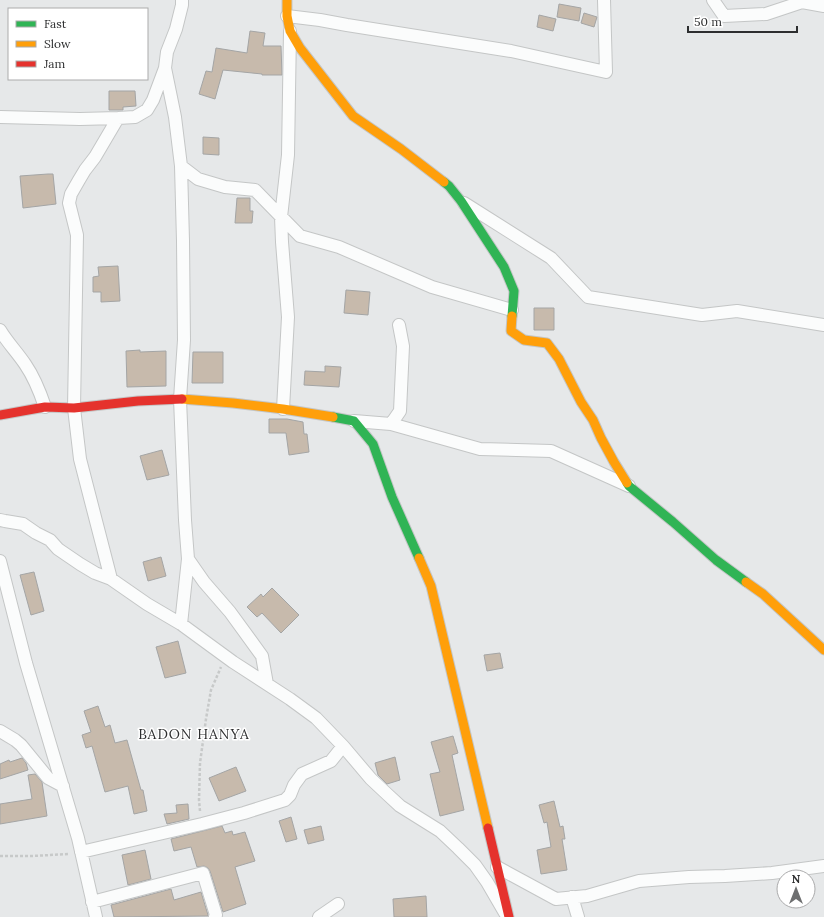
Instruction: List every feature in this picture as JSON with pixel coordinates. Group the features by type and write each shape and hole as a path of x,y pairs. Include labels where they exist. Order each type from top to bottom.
{"street":[{"path":"0,117 80,119 118,118 135,117 148,110 165,68 167,52 176,29 182,0"},
{"path":"283,409 288,317 281,217 288,155 290,31 287,16 287,0"},
{"path":"287,16 511,51 606,72 604,0"},
{"path":"713,0 724,16 766,14 802,2 824,6"},
{"path":"290,31 300,48 353,116 401,149 449,186 461,201 504,267 514,290 511,331 524,340 547,343 559,359 581,402 593,420 601,438 629,486"},
{"path":"165,68 175,117 181,166 184,340 180,399 188,559 181,624"},
{"path":"111,579 80,459 74,408 77,235 69,204 71,194 118,118"},
{"path":"181,166 198,179 225,187 255,190 300,236 339,247 432,287 512,310"},
{"path":"461,201 551,258 588,298 702,315 737,311 824,325"},
{"path":"391,424 400,411 403,346 399,325"},
{"path":"0,330 7,342 25,364 39,390 45,407"},
{"path":"0,415 45,407 74,408 138,401 180,399 233,403 283,409 354,421 391,424 480,449 551,451 629,486 716,560 763,594 824,650"},
{"path":"354,421 373,444 392,497 431,586 508,917"},
{"path":"0,520 23,524 50,540 58,550 95,573 111,579 146,604 181,624 316,718 343,746 371,779 387,794 400,806 440,831 475,865 508,917"},
{"path":"188,559 204,582 230,612 262,656 266,684"},
{"path":"0,561 26,663 78,838 93,912 203,873 215,917"},
{"path":"0,731 21,745 48,778 63,786"},
{"path":"81,852 202,824 285,800 290,795 294,785 302,774 331,761 343,746"},
{"path":"497,867 556,899 587,896 639,881 772,873 824,866"},
{"path":"572,897 578,917"},
{"path":"319,917 338,904"}],"path":[{"path":"202,824 199,800 200,763 206,720 211,690 226,656"},
{"path":"0,856 67,854 81,852"}],"building":[{"path":"559,4 581,8 579,21 557,17"},
{"path":"584,13 597,17 594,27 581,23"},
{"path":"539,15 556,19 553,31 537,27"},
{"path":"250,31 265,33 263,46 281,46 282,75 262,75 223,70 215,99 199,94 206,71 212,72 216,48 247,53"},
{"path":"109,91 135,91 136,106 123,107 123,110 109,110"},
{"path":"203,137 219,138 219,155 203,154"},
{"path":"53,174 56,204 23,208 20,176"},
{"path":"237,198 250,198 250,211 253,211 252,223 235,223"},
{"path":"118,266 120,301 101,302 101,292 93,292 93,277 99,276 98,267"},
{"path":"346,290 370,292 368,315 344,313"},
{"path":"534,308 554,308 554,330 534,330"},
{"path":"140,350 140,352 166,351 166,386 127,387 126,351"},
{"path":"193,352 223,352 223,383 192,383"},
{"path":"325,366 341,367 339,387 304,385 305,371 325,372"},
{"path":"269,419 287,419 303,422 304,434 307,434 309,452 289,455 286,433 269,433"},
{"path":"162,450 169,475 147,480 140,456"},
{"path":"161,557 166,576 148,581 143,562"},
{"path":"34,572 44,611 31,615 20,575"},
{"path":"272,588 299,615 281,633 262,613 257,617 247,607 261,594 263,597"},
{"path":"178,641 186,673 165,678 156,647"},
{"path":"500,653 503,668 487,671 484,655"},
{"path":"98,706 105,727 110,725 115,743 127,740 141,790 143,790 147,811 134,814 128,786 105,792 92,746 86,748 82,735 91,732 84,711"},
{"path":"453,736 458,753 452,755 464,810 440,816 430,774 440,772 431,742"},
{"path":"395,757 400,780 387,784 378,775 375,763"},
{"path":"22,758 26,763 28,770 0,779 0,764 9,760 10,762"},
{"path":"236,767 246,791 219,801 209,778"},
{"path":"35,774 42,782 47,816 0,824 0,804 32,799 28,775"},
{"path":"554,801 560,827 563,826 565,839 562,839 567,870 541,874 537,850 551,847 547,822 544,823 539,805"},
{"path":"188,804 189,819 167,824 164,814 177,813 176,805"},
{"path":"291,817 297,839 286,842 279,821"},
{"path":"222,826 225,833 232,831 233,835 245,832 255,861 235,867 246,904 223,912 208,868 204,866 197,867 191,847 174,851 171,839"},
{"path":"321,826 324,840 308,844 304,830"},
{"path":"145,850 151,879 128,885 122,855"},
{"path":"171,889 174,900 201,892 208,916 114,917 111,905"},
{"path":"426,896 427,917 394,917 393,899"}],"traffic: fast":[{"path":"444,182 461,201 504,267 514,291 512,316"},
{"path":"333,417 354,421 373,444 392,497 419,558"},
{"path":"627,483 716,560 746,582"}],"traffic: slow":[{"path":"287,0 287,16 290,31 300,48 353,116 401,149 444,182"},
{"path":"512,316 511,331 524,340 547,343 559,359 581,402 593,420 601,438 627,483"},
{"path":"182,399 233,403 333,417"},
{"path":"419,558 431,586 488,828"},
{"path":"746,582 763,594 824,650"}],"traffic: jam":[{"path":"0,415 45,407 74,408 138,401 182,399"},
{"path":"488,828 509,917"}],"district":[{"name":"BADON HANYA","path":"194,734"}]}
